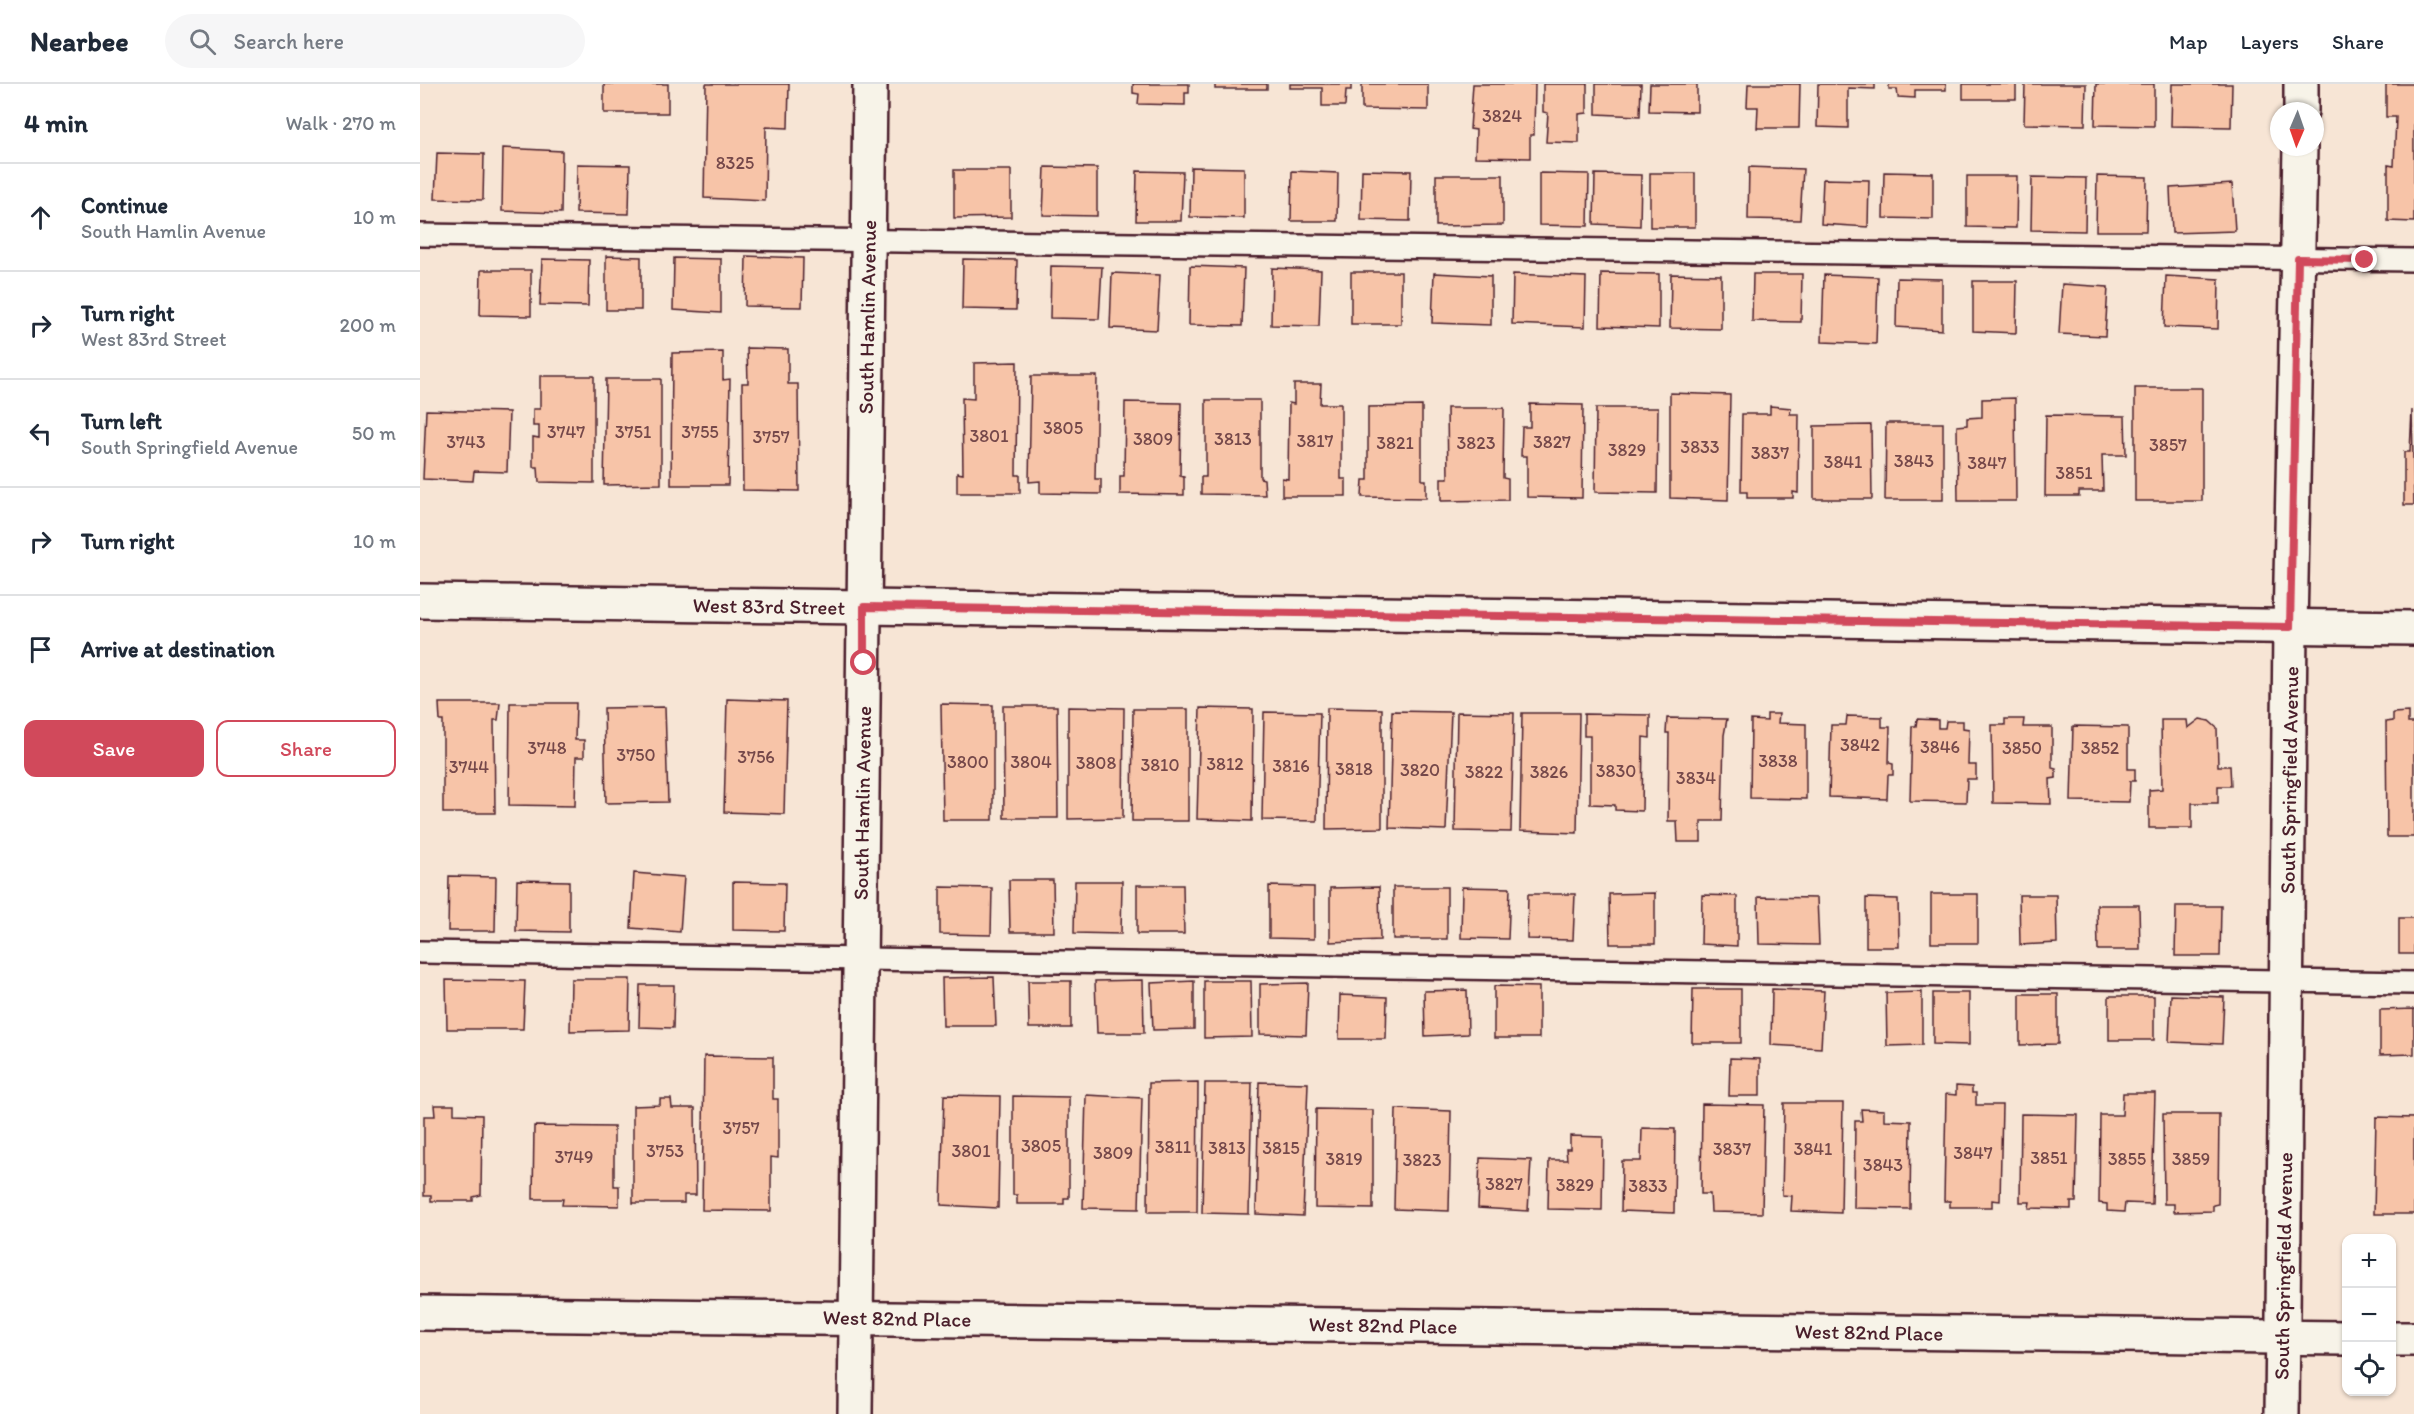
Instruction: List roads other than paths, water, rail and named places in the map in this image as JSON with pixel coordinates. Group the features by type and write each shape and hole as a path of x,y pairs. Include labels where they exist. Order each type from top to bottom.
{"street":[{"name":"South Hamlin Avenue","path":"855,1414 870,84"},
{"path":"2301,84 2301,102"},
{"name":"South Springfield Avenue","path":"2282,1414 2290,627 2300,156"},
{"name":"West 83rd Street","path":"420,601 2414,628"},
{"name":"West 82nd Place","path":"420,1313 2342,1338"},
{"path":"2396,1339 2414,1339"}],"lane":[{"path":"420,234 868,242 2414,260"},
{"path":"420,952 2414,983"}]}
